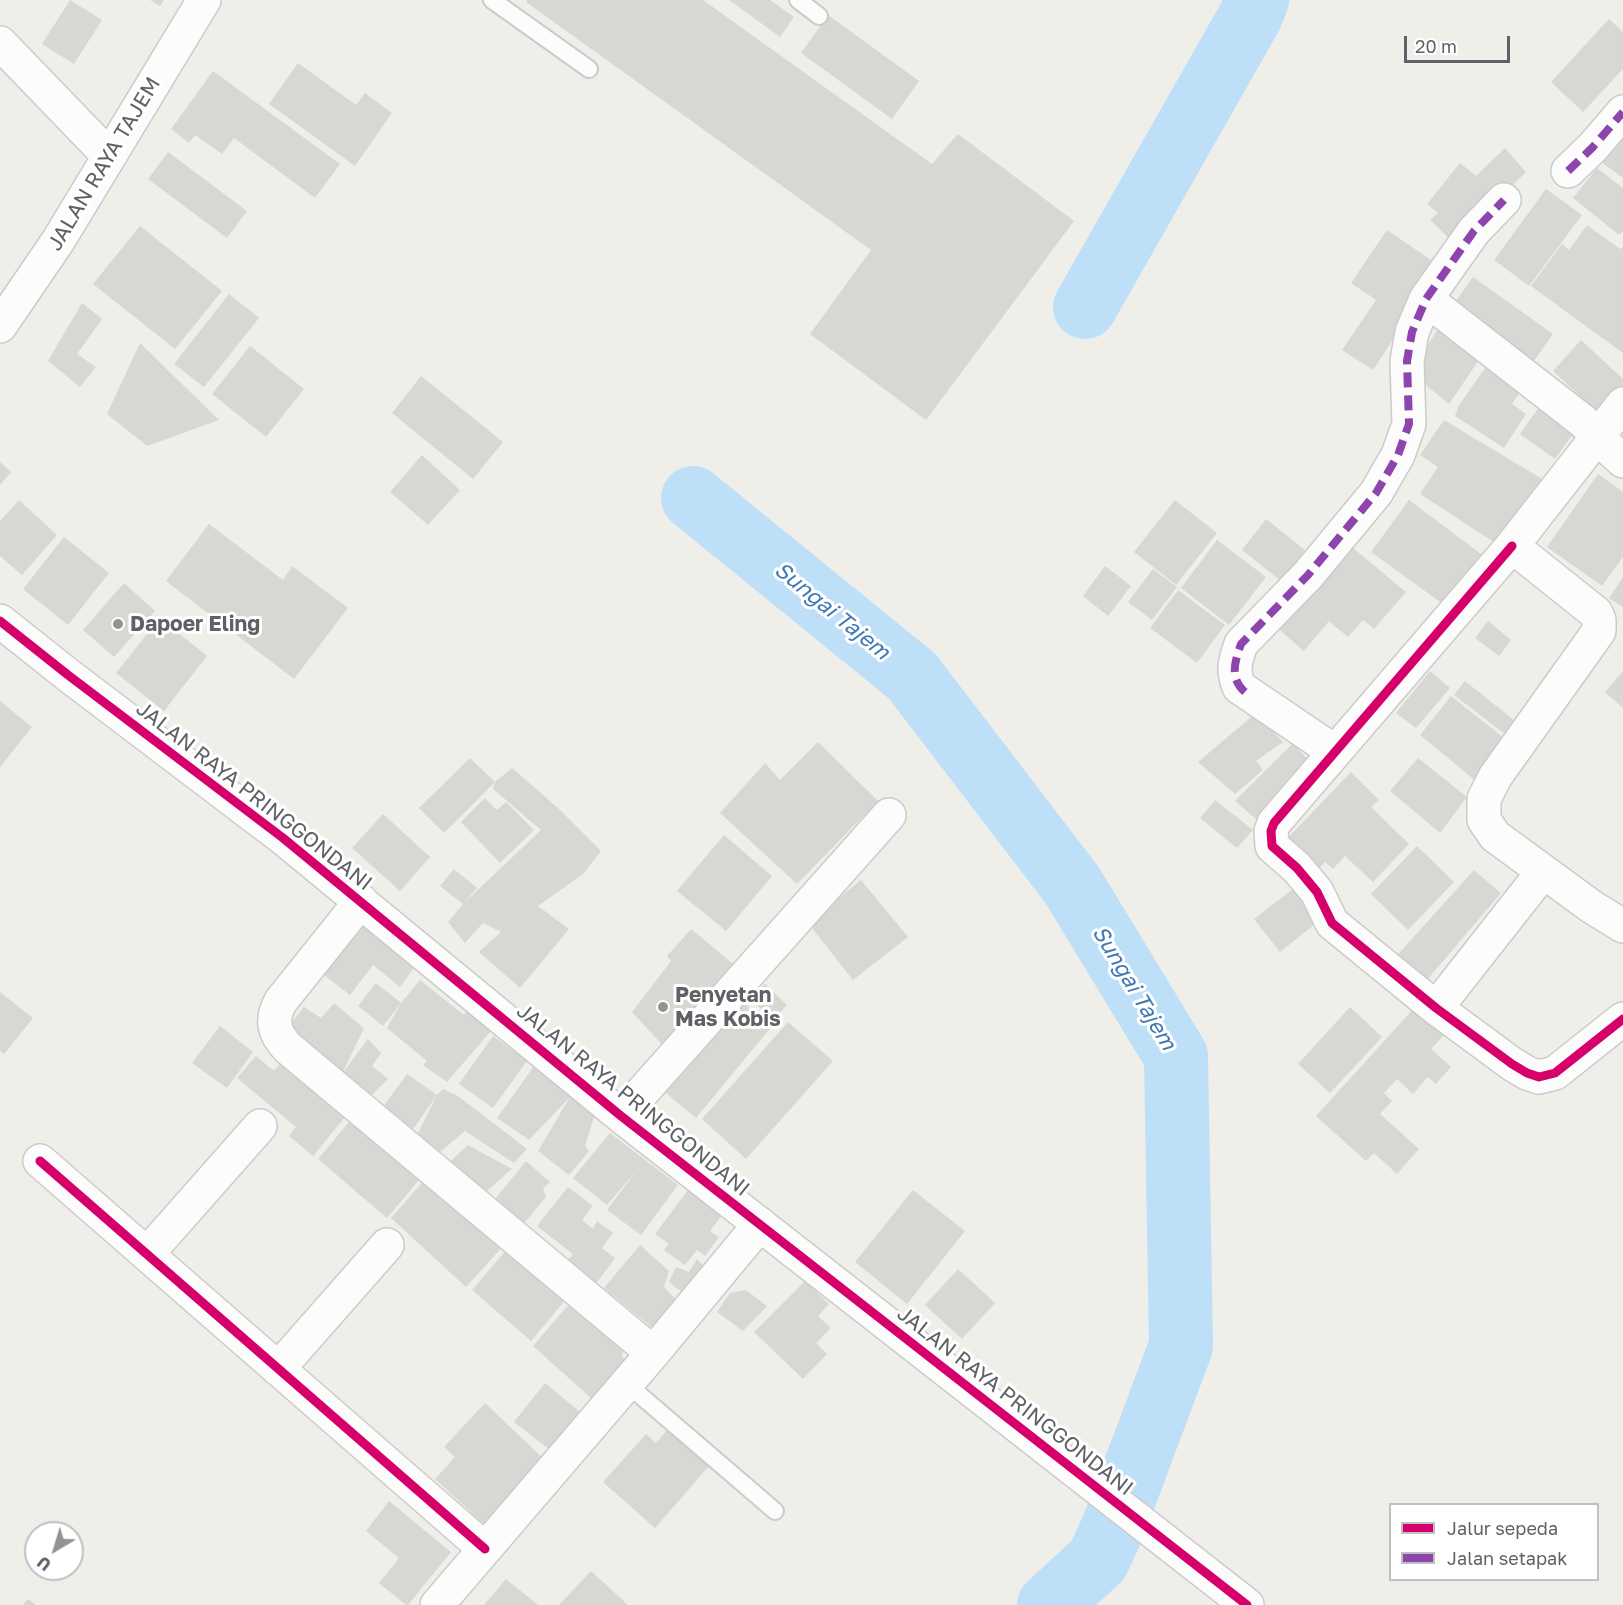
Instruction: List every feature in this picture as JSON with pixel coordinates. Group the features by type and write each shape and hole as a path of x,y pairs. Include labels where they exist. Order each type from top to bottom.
{"street":[{"name":"JALAN RAYA TAJEM","path":"0,326 58,241 204,0"},
{"path":"0,43 109,156"},
{"path":"1568,171 1593,147 1623,112"},
{"path":"1335,752 1239,687 1234,675 1234,666 1241,644 1316,566 1376,493 1398,455 1409,424 1407,361 1412,332 1426,299 1474,231 1504,200"},
{"path":"1426,299 1584,422 1623,461"},
{"path":"1623,404 1512,546 1274,823 1271,831 1272,846 1297,868 1317,892 1332,923 1436,1008 1527,1073 1539,1077 1554,1073 1623,1019"},
{"path":"1512,546 1596,613 1599,620 1599,631 1495,777 1484,799 1484,820 1495,836 1592,907 1623,926"},
{"name":"JALAN RAYA PRINGGONDANI","path":"0,621 283,838 621,1116 1246,1605"},
{"path":"621,1116 888,815"},
{"path":"1436,1008 1543,872"},
{"path":"361,901 275,1010 274,1021 280,1040 653,1353"},
{"path":"147,1254 260,1126"},
{"path":"40,1161 485,1549"},
{"path":"437,1605 627,1384 760,1224"},
{"path":"278,1369 387,1245"}],"lane":[{"path":"492,0 590,69"},
{"path":"798,0 819,16"},
{"path":"627,1384 775,1511"}],"building":[{"path":"70,0 102,20 74,64 42,44"},
{"path":"150,0 164,0 160,6"},
{"path":"527,0 703,0 932,164 958,134 1074,221 926,420 810,334 871,250 526,2"},
{"path":"729,0 770,0 794,17 780,37"},
{"path":"828,15 919,81 892,119 801,53"},
{"path":"1609,19 1623,32 1623,69 1583,112 1551,82"},
{"path":"298,63 356,105 365,93 392,113 355,166 269,104"},
{"path":"213,71 340,164 315,198 234,138 222,154 195,135 189,143 171,129"},
{"path":"1623,124 1623,178 1597,159"},
{"path":"1505,148 1526,172 1454,243 1430,220 1438,213 1427,204 1460,163 1476,176"},
{"path":"168,152 247,211 227,238 148,179"},
{"path":"1597,168 1623,188 1623,231 1619,235 1573,198"},
{"path":"1546,189 1582,215 1529,286 1494,260"},
{"path":"1587,225 1620,249 1623,247 1623,353 1531,286 1562,244 1569,250"},
{"path":"140,226 222,291 175,349 93,284"},
{"path":"1387,230 1437,264 1411,312 1373,370 1342,350 1376,300 1351,283"},
{"path":"1473,277 1553,334 1531,365 1451,308"},
{"path":"229,294 259,318 204,387 174,364"},
{"path":"82,303 102,319 77,354 96,367 80,387 48,361"},
{"path":"1440,326 1481,357 1449,404 1410,372"},
{"path":"1581,340 1623,379 1623,390 1600,415 1553,371"},
{"path":"140,343 219,420 147,446 107,414"},
{"path":"250,346 304,389 266,437 212,394"},
{"path":"1493,357 1528,380 1512,404 1526,414 1504,448 1455,416 1459,405"},
{"path":"421,376 503,442 473,479 392,413"},
{"path":"1544,400 1579,426 1555,459 1520,434"},
{"path":"1444,420 1547,482 1503,548 1420,494 1438,467 1420,455"},
{"path":"422,455 460,490 428,525 390,492"},
{"path":"0,462 11,472 0,485"},
{"path":"1598,474 1623,492 1623,557 1602,586 1547,547"},
{"path":"19,500 57,535 22,575 0,556 0,521"},
{"path":"1175,500 1217,533 1176,585 1134,552"},
{"path":"1409,500 1485,557 1447,607 1371,552"},
{"path":"1266,519 1305,550 1281,581 1242,550"},
{"path":"209,524 283,580 292,566 348,608 294,679 166,581"},
{"path":"64,537 109,573 68,625 23,589"},
{"path":"1217,540 1266,577 1229,625 1181,588"},
{"path":"1346,542 1406,592 1374,629 1363,620 1348,637 1329,621 1304,651 1275,626"},
{"path":"1105,566 1131,586 1108,616 1083,596"},
{"path":"1153,569 1177,587 1152,620 1128,602"},
{"path":"1623,577 1623,607 1609,598"},
{"path":"124,583 155,611 114,657 83,630"},
{"path":"1178,590 1225,625 1197,663 1150,628"},
{"path":"160,618 207,656 164,711 116,673"},
{"path":"1488,621 1511,640 1499,656 1475,638"},
{"path":"1430,671 1450,688 1416,728 1396,713"},
{"path":"1623,671 1623,708 1605,692"},
{"path":"1465,681 1524,728 1514,741 1454,695"},
{"path":"1451,696 1509,742 1477,782 1420,735"},
{"path":"0,701 32,727 0,767"},
{"path":"1256,713 1283,742 1256,761 1263,770 1235,794 1198,762"},
{"path":"818,742 878,801 797,884 720,813 765,763 780,780"},
{"path":"1293,743 1315,768 1263,825 1235,801"},
{"path":"470,758 495,782 444,833 419,808"},
{"path":"1418,758 1467,797 1440,833 1390,791"},
{"path":"512,768 559,809 601,851 583,874 538,906 569,929 520,988 479,952 501,932 483,923 465,943 448,922 463,904 541,830 493,789 495,782"},
{"path":"1351,772 1379,800 1371,807 1409,844 1373,882 1345,856 1333,869 1325,862 1309,879 1278,848"},
{"path":"485,798 497,810 506,802 534,830 500,863 461,822"},
{"path":"1215,800 1253,830 1237,848 1200,818"},
{"path":"383,814 430,857 400,891 352,848"},
{"path":"724,835 772,876 726,931 677,891"},
{"path":"1417,846 1454,882 1408,930 1371,894"},
{"path":"454,869 477,888 463,904 440,886"},
{"path":"1474,870 1501,893 1421,987 1391,962"},
{"path":"861,880 908,937 853,980 808,923"},
{"path":"1294,888 1320,920 1280,952 1254,919"},
{"path":"364,925 416,965 400,987 373,965 350,995 324,975"},
{"path":"691,929 738,968 714,996 696,981 711,995 685,1018 688,1029 666,1049 632,1012 671,961 667,956"},
{"path":"420,980 464,1015 466,1012 491,1031 447,1082 423,1065 427,1061 387,1028 401,1003"},
{"path":"376,983 401,1003 383,1026 358,1006"},
{"path":"765,984 787,1005 773,1020 751,999"},
{"path":"0,992 33,1018 4,1054 0,1051"},
{"path":"736,996 772,1026 696,1118 660,1088"},
{"path":"334,1003 364,1028 342,1074 286,1030 304,1007 321,1018"},
{"path":"1416,1006 1446,1033 1431,1049 1451,1067 1436,1084 1428,1077 1413,1094 1397,1079 1384,1093 1392,1101 1380,1114 1419,1149 1397,1174 1374,1153 1366,1161 1316,1116"},
{"path":"1350,1007 1382,1037 1330,1093 1298,1064"},
{"path":"788,1022 833,1061 746,1159 702,1119"},
{"path":"220,1026 253,1052 227,1088 192,1063"},
{"path":"493,1036 527,1061 493,1108 459,1084"},
{"path":"368,1039 381,1053 372,1066 388,1079 372,1095 342,1074"},
{"path":"256,1056 274,1071 284,1059 349,1112 313,1156 289,1136 296,1127 237,1078"},
{"path":"534,1066 594,1117 585,1146 589,1151 569,1175 538,1151 570,1097 529,1140 497,1118"},
{"path":"407,1074 437,1095 413,1129 383,1107"},
{"path":"443,1089 458,1096 527,1149 514,1163 465,1131 439,1153 417,1135 437,1095"},
{"path":"355,1115 424,1174 387,1218 318,1159"},
{"path":"610,1133 678,1185 641,1235 607,1210 637,1170 607,1205 573,1178"},
{"path":"468,1145 512,1169 481,1196 443,1168"},
{"path":"526,1161 550,1182 543,1189 546,1197 521,1227 491,1204"},
{"path":"428,1176 504,1245 466,1287 391,1218"},
{"path":"568,1187 593,1206 582,1220 593,1229 597,1221 613,1233 602,1248 615,1258 593,1288 563,1266 573,1254 537,1226"},
{"path":"688,1190 722,1215 710,1231 719,1237 705,1256 697,1250 685,1265 664,1250 669,1244 655,1234"},
{"path":"913,1190 965,1231 907,1304 855,1262"},
{"path":"640,1245 669,1271 664,1287 681,1305 661,1335 604,1288"},
{"path":"508,1248 567,1298 531,1341 472,1290"},
{"path":"697,1259 706,1269 687,1296 669,1282 676,1267 689,1272"},
{"path":"958,1269 995,1303 962,1339 925,1305"},
{"path":"805,1281 829,1304 818,1316 831,1328 816,1343 827,1354 803,1379 754,1332"},
{"path":"746,1290 767,1306 743,1331 717,1312 730,1293"},
{"path":"576,1296 625,1340 622,1357 625,1360 592,1399 533,1346"},
{"path":"545,1383 584,1415 554,1453 514,1422"},
{"path":"485,1403 547,1462 487,1527 435,1479 455,1457 444,1447"},
{"path":"668,1429 709,1466 655,1528 603,1482 646,1434 656,1443"},
{"path":"389,1501 451,1552 408,1605 379,1583 399,1558 366,1531"},
{"path":"591,1571 628,1605 559,1605"},
{"path":"506,1579 538,1605 484,1605"},
{"path":"28,1599 36,1605 23,1605"}],"waterway":[{"path":"1085,307 1250,17 1257,0"},
{"name":"Sungai Tajem","path":"693,498 912,676 1072,885 1176,1056 1181,1346 1114,1525 1098,1560 1049,1605"}],"marked path":[{"path":"1568,171 1593,147 1623,112"},
{"path":"1245,692 1235,675 1235,663 1241,644 1308,575 1376,493 1398,455 1409,424 1407,361 1412,332 1426,299 1474,231 1504,200"}],"cycle path":[{"path":"1512,546 1274,823 1271,831 1272,846 1297,868 1317,892 1332,923 1436,1008 1527,1073 1539,1077 1555,1073 1623,1019"},
{"path":"0,621 283,838 621,1116 1247,1605"},
{"path":"40,1161 485,1549"}],"place":[{"name":"Dapoer Eling","path":"118,624"},
{"name":"Penyetan Mas Kobis","path":"663,1007"}]}
